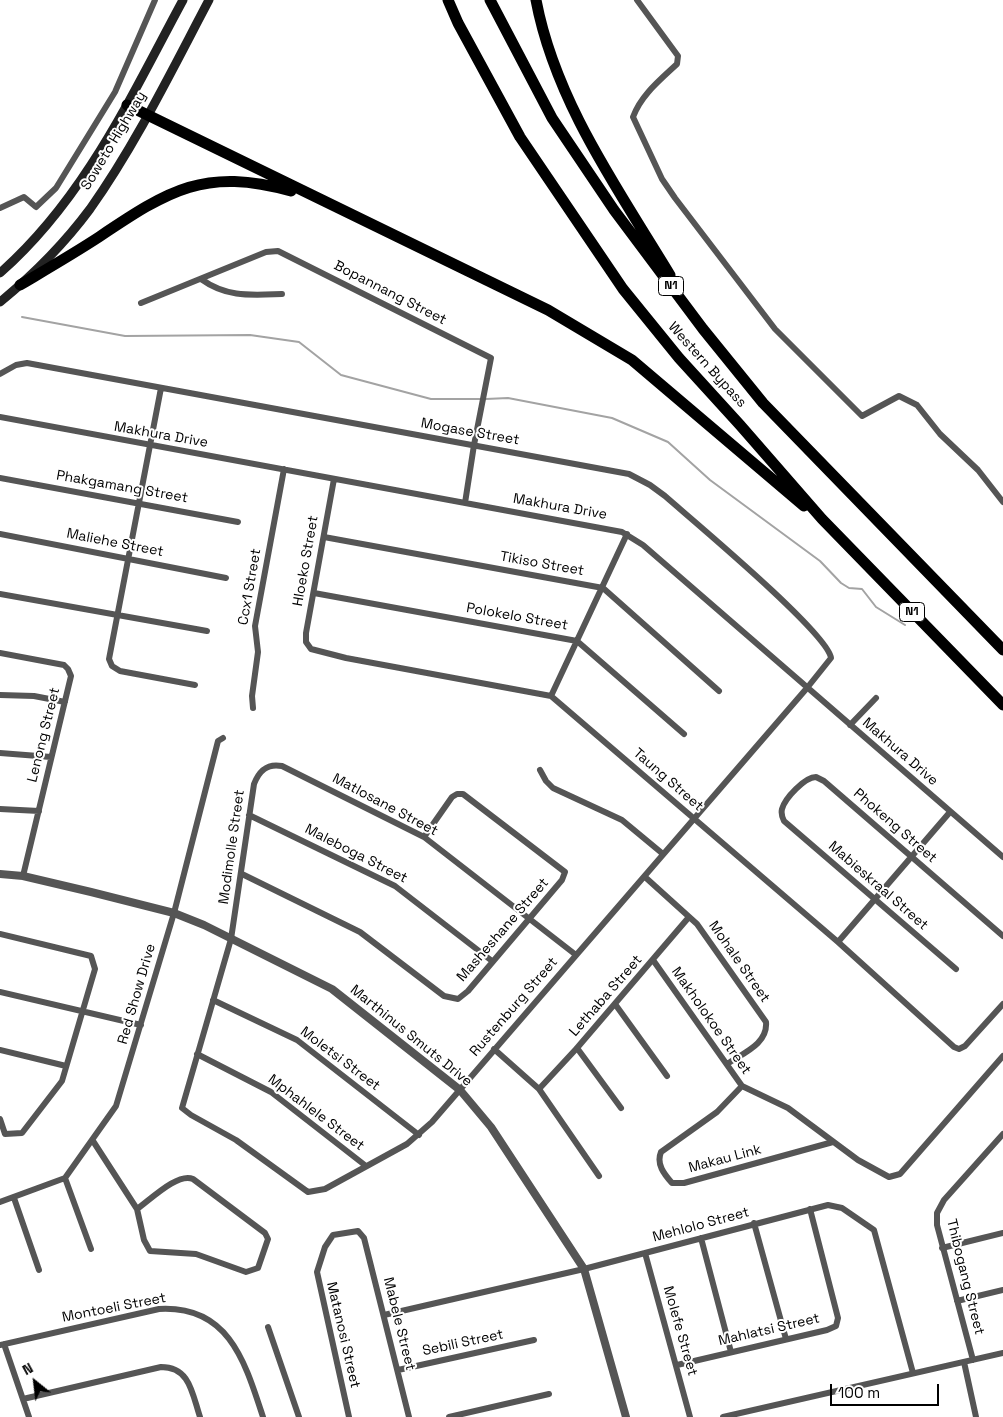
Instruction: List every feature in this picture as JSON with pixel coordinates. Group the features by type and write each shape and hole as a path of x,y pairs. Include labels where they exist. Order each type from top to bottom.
{"highway":[{"name":"Western Bypass","path":"448,0 458,24 520,137 623,289 679,358 822,519 1003,705"},
{"name":"Western Bypass","path":"490,0 552,118 614,210 703,329 763,403 1003,650"},
{"path":"536,0 558,72 595,151 703,329"},
{"path":"127,105 548,310 632,360 788,494 822,519"},
{"path":"20,285 152,202 184,187 200,183 246,181 267,184 291,191 375,227"}],"main road":[{"name":"Soweto Highway","path":"0,273 56,217 75,192 127,105 182,0"},
{"name":"Soweto Highway","path":"0,302 60,245 116,170 209,0"}],"street":[{"path":"0,208 24,197 36,206 56,188 115,92 155,0"},
{"path":"637,0 678,56 677,64 637,105 633,117 662,178 675,198 775,329 862,416 899,396 917,405 940,434 978,470 1003,502"},
{"name":"Bopannang Street","path":"141,303 266,252 278,251 491,358 465,503"},
{"path":"201,279 214,289 224,292 252,295 282,294"},
{"name":"Mogase Street","path":"0,374 16,365 27,363 621,472 650,484 755,575 823,642 830,658 807,688"},
{"path":"161,388 110,662 115,669 195,685"},
{"name":"Makhura Drive","path":"0,417 612,529 627,534 643,545 1003,857"},
{"name":"Ccx1 Street","path":"253,708 252,696 258,652 255,626 284,470"},
{"name":"Phakgamang Street","path":"0,478 238,522"},
{"name":"Hloeko Street","path":"334,479 306,633 309,647 318,652 346,658 551,696"},
{"name":"Maliehe Street","path":"0,534 226,578"},
{"path":"551,696 627,534"},
{"name":"Tikiso Street","path":"324,537 603,588"},
{"path":"603,588 720,691"},
{"name":"Polokelo Street","path":"314,593 577,641 684,734"},
{"path":"0,594 207,631"},
{"name":"Lenong Street","path":"0,653 67,666 70,676 23,876"},
{"name":"Rustenburg Street","path":"231,939 182,1104 184,1110 236,1140 304,1190 320,1192 419,1135 807,688"},
{"path":"0,695 34,696 65,702"},
{"name":"Taung Street","path":"551,696 838,942 954,1048 961,1049 965,1046 1003,1004"},
{"path":"850,725 876,698"},
{"name":"Red Show Drive","path":"65,1178 116,1106 174,914 218,740 223,738"},
{"path":"0,752 51,757"},
{"name":"Modimolle Street","path":"231,939 256,778 263,769 270,765"},
{"name":"Matlosane Street","path":"270,765 282,766 424,837 576,955"},
{"path":"540,770 546,781 553,788 628,824 663,854"},
{"name":"Phokeng Street","path":"784,821 781,812 786,801 809,778 818,777 1003,936"},
{"name":"Masheshane Street","path":"242,874 360,932 450,998 458,999 529,919 565,874 564,870 464,794 457,794 452,797 424,837"},
{"path":"0,810 39,811"},
{"path":"838,942 950,812"},
{"name":"Maleboga Street","path":"249,815 395,886 492,961"},
{"name":"Mabieskraal Street","path":"784,821 956,969"},
{"name":"Marthinus Smuts Drive","path":"0,874 23,876 174,914 231,939 332,989 460,1090 491,1127 584,1269 626,1417"},
{"name":"Mohale Street","path":"644,877 702,930 766,1022 766,1032 760,1042 727,1064"},
{"name":"Lethaba Street","path":"538,1089 577,1048 689,917"},
{"path":"0,934 93,959 95,969 60,1086 26,1130 14,1135 6,1134 0,1119"},
{"name":"Makholokoe Street","path":"654,960 742,1086 788,1108 883,1176 889,1177 900,1174 1003,1056"},
{"path":"0,992 141,1025"},
{"name":"Moletsi Street","path":"213,1000 297,1040 419,1135"},
{"path":"615,1004 668,1076"},
{"path":"494,1048 538,1089 599,1176"},
{"path":"577,1048 621,1108"},
{"path":"0,1050 66,1066"},
{"name":"Mphahlele Street","path":"197,1054 271,1092 366,1166"},
{"name":"Makau Link","path":"742,1086 717,1112 661,1152 659,1160 661,1166 672,1183 684,1183 833,1142"},
{"name":"Thibogang Street","path":"973,1360 942,1248 936,1218 939,1208 1003,1135"},
{"path":"93,1141 137,1209 144,1240 150,1251 196,1254 246,1272 258,1268 268,1239 265,1233 193,1179 188,1177 178,1179 137,1209"},
{"path":"0,1202 65,1178 91,1249"},
{"path":"14,1198 39,1270"},
{"name":"Mehlolo Street","path":"384,1315 584,1269 828,1204 842,1208 874,1230 913,1373"},
{"name":"Mahlatsi Street","path":"677,1365 836,1326 838,1321 810,1209"},
{"path":"754,1223 786,1339"},
{"name":"Matanosi Street","path":"349,1417 318,1272 325,1247 334,1235 358,1231 364,1238"},
{"path":"942,1248 1003,1234"},
{"name":"Mabele Street","path":"364,1238 409,1417"},
{"path":"701,1238 731,1352"},
{"name":"Molefe Street","path":"645,1253 690,1417"},
{"path":"957,1301 1003,1290"},
{"name":"Montoeli Street","path":"2,1344 160,1309 183,1310 212,1322 230,1338 241,1356 263,1417"},
{"path":"268,1327 299,1417"},
{"name":"Sebili Street","path":"398,1370 534,1340"},
{"path":"2,1344 29,1417"},
{"path":"723,1417 1003,1353"},
{"path":"964,1362 976,1417"},
{"path":"23,1399 160,1367 170,1367 180,1371 186,1377 200,1416 191,1417"},
{"path":"449,1417 549,1394"}],"waterway":[{"path":"22,317 125,336 250,335 299,342 341,375 431,399 481,399"},
{"path":"486,399 508,398 612,418 668,442 710,480 820,561 841,583 849,588 862,589 876,607 905,625"}]}
